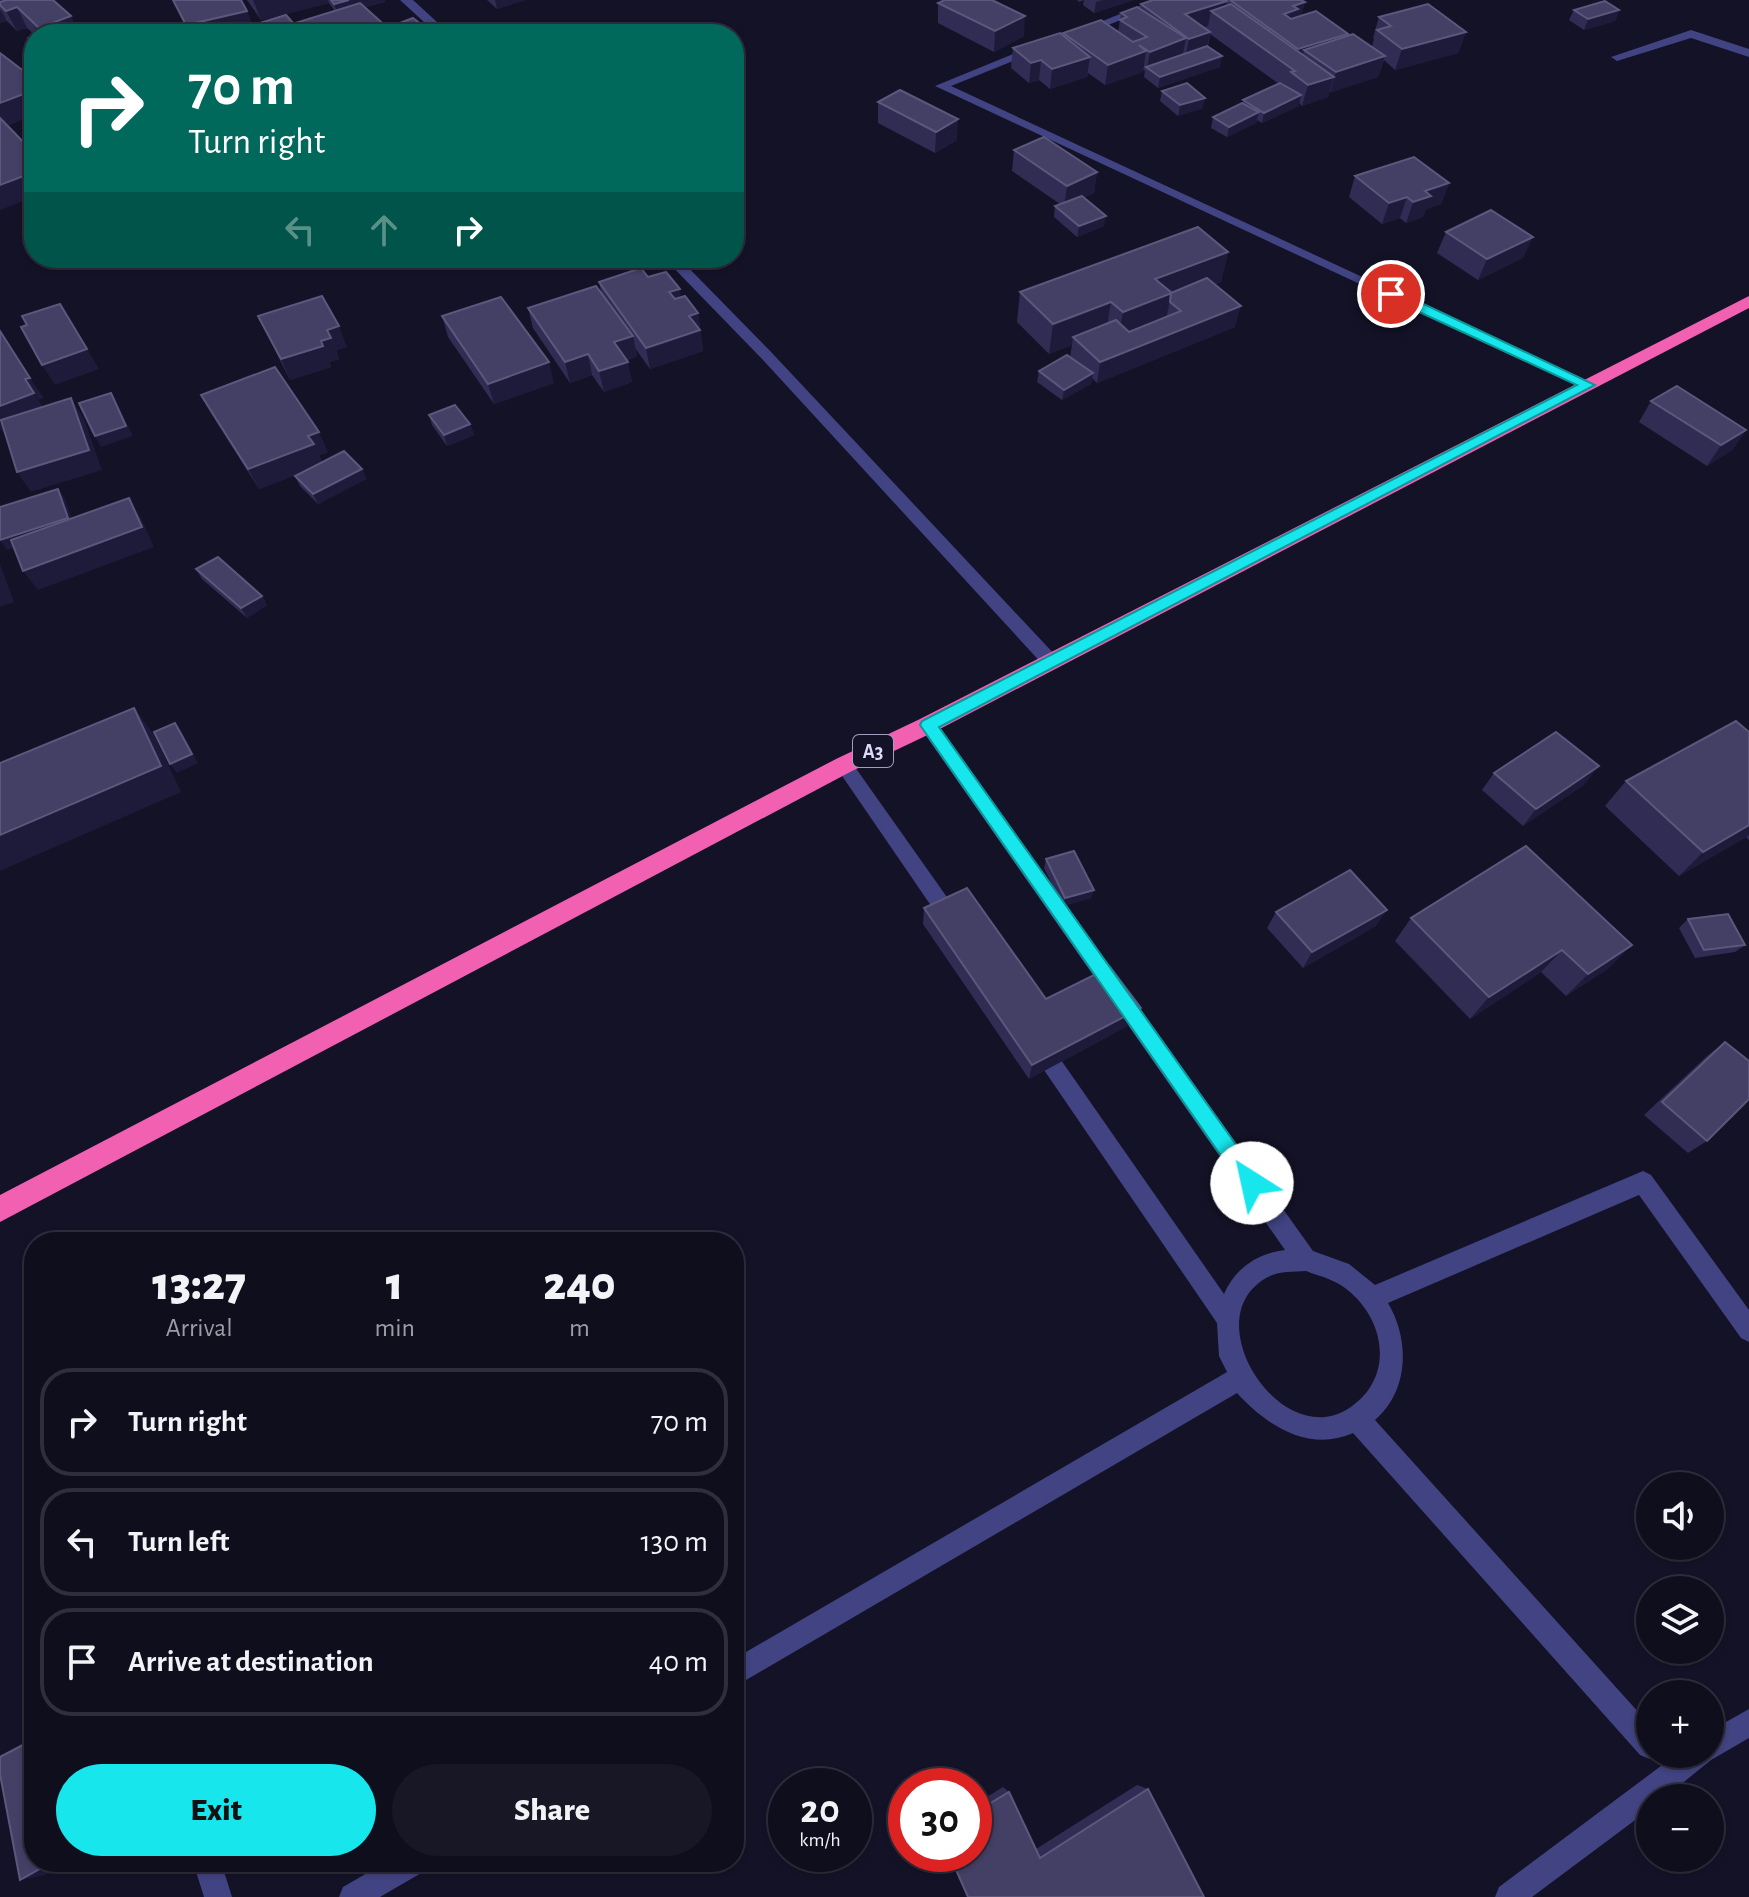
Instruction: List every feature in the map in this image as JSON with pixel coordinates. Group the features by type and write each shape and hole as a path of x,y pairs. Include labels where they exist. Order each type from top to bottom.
{"highway":[{"name":"A3","path":"0,1209 844,765 1051,662 1749,301"}],"street":[{"path":"406,0 433,24"},
{"path":"1075,34 1164,0"},
{"path":"1617,57 1691,34 1749,53"},
{"path":"1045,46 941,86 1588,385"},
{"path":"681,268 768,357 1051,662"},
{"path":"928,725 1306,1260"},
{"path":"844,765 962,935"},
{"path":"1026,1027 1226,1316"},
{"path":"1372,1298 1643,1182 1749,1330"},
{"path":"1306,1260 1342,1272 1372,1298 1389,1330 1393,1365 1382,1398 1358,1420 1326,1428 1293,1423 1262,1404 1239,1378 1227,1348 1226,1316 1241,1284 1269,1264 1306,1260"},
{"path":"744,1668 1239,1378"},
{"path":"1358,1420 1636,1729"},
{"path":"1724,1738 1749,1722"},
{"path":"1509,1897 1660,1768"},
{"path":"210,1872 218,1897"},
{"path":"353,1897 396,1872"}],"building":[{"path":"53,0 71,16 50,24 35,24 17,7 6,11 0,2"},
{"path":"173,0 241,0 247,11 190,24 185,24"},
{"path":"945,0 992,0 1025,16 995,31 938,3"},
{"path":"1153,0 1227,1 1185,14 1210,32 1189,39 1141,4"},
{"path":"1230,0 1301,0 1305,2 1293,6 1298,9 1284,14 1291,19 1316,11 1348,34 1298,49"},
{"path":"1605,1 1619,10 1588,19 1574,10"},
{"path":"360,3 383,24 292,24"},
{"path":"1231,4 1334,77 1308,85 1291,72 1295,71 1211,11"},
{"path":"1428,4 1466,32 1402,49 1377,30 1391,26 1379,17"},
{"path":"1137,7 1186,38 1150,52 1139,45 1146,51 1108,65 1063,33 1101,20 1133,42 1147,37 1120,20 1127,17 1121,13"},
{"path":"286,15 294,24 257,24"},
{"path":"413,18 421,24 397,24"},
{"path":"1060,33 1090,57 1052,69 1041,60 1031,63 1013,48"},
{"path":"1353,34 1385,56 1336,72 1304,50"},
{"path":"1207,46 1222,56 1160,77 1146,67"},
{"path":"0,53 24,71 24,94 0,103"},
{"path":"1187,83 1205,98 1180,105 1162,91"},
{"path":"1280,83 1301,95 1264,113 1243,100"},
{"path":"900,90 958,119 936,132 878,102"},
{"path":"1242,103 1259,112 1229,127 1213,117"},
{"path":"0,118 24,143 24,176 0,185"},
{"path":"1044,137 1097,172 1067,186 1014,150"},
{"path":"1414,157 1449,183 1425,191 1431,196 1413,202 1407,197 1389,203 1355,176"},
{"path":"1082,196 1106,216 1079,226 1055,206"},
{"path":"1491,210 1533,237 1487,259 1446,232"},
{"path":"1198,227 1228,252 1155,279 1172,293 1123,312 1111,302 1053,324 1020,292"},
{"path":"641,268 648,277 666,272 680,289 669,292 675,299 685,296 698,313 689,316 700,330 646,348 599,282"},
{"path":"1207,278 1241,306 1100,362 1073,337 1116,320 1129,332 1181,311 1170,302 1171,293"},
{"path":"596,286 633,336 614,342 628,362 599,371 588,354 565,362 528,308"},
{"path":"322,296 339,326 327,330 331,338 321,341 323,346 281,359 258,316"},
{"path":"501,297 549,362 488,384 442,316"},
{"path":"60,304 87,349 42,365 21,327 27,325 22,316"},
{"path":"0,331 30,378 25,379 34,393 0,406"},
{"path":"1067,355 1093,373 1064,390 1039,371"},
{"path":"275,367 319,432 308,436 314,444 248,469 201,395"},
{"path":"1677,386 1746,430 1721,445 1651,401"},
{"path":"111,393 126,426 95,436 79,403"},
{"path":"71,398 89,450 17,472 1,420"},
{"path":"455,405 470,424 444,435 429,415"},
{"path":"344,451 362,469 313,494 295,476"},
{"path":"58,489 68,518 0,540 0,507"},
{"path":"129,498 142,527 23,571 11,540"},
{"path":"218,557 262,596 241,608 196,569"},
{"path":"134,708 161,766 0,835 0,763"},
{"path":"1736,721 1749,732 1749,825 1703,852 1626,781"},
{"path":"175,723 192,754 170,764 154,732"},
{"path":"1556,732 1599,766 1536,809 1494,773"},
{"path":"1526,846 1632,945 1588,974 1562,950 1489,997 1411,918"},
{"path":"1074,851 1094,890 1065,898 1046,859"},
{"path":"1350,870 1387,910 1312,952 1276,912"},
{"path":"967,888 1046,999 1110,967 1141,1008 1032,1065 924,908"},
{"path":"1728,914 1745,945 1704,950 1688,919"},
{"path":"1725,1042 1749,1061 1749,1099 1707,1141 1662,1102"},
{"path":"24,1744 24,1872 34,1872 20,1880 0,1774 0,1757"},
{"path":"1148,1789 1204,1897 968,1897 957,1872 992,1872 992,1802 1009,1792 1040,1858"}],"route":[{"path":"1252,1183 928,725 1588,385 1391,294"}]}
